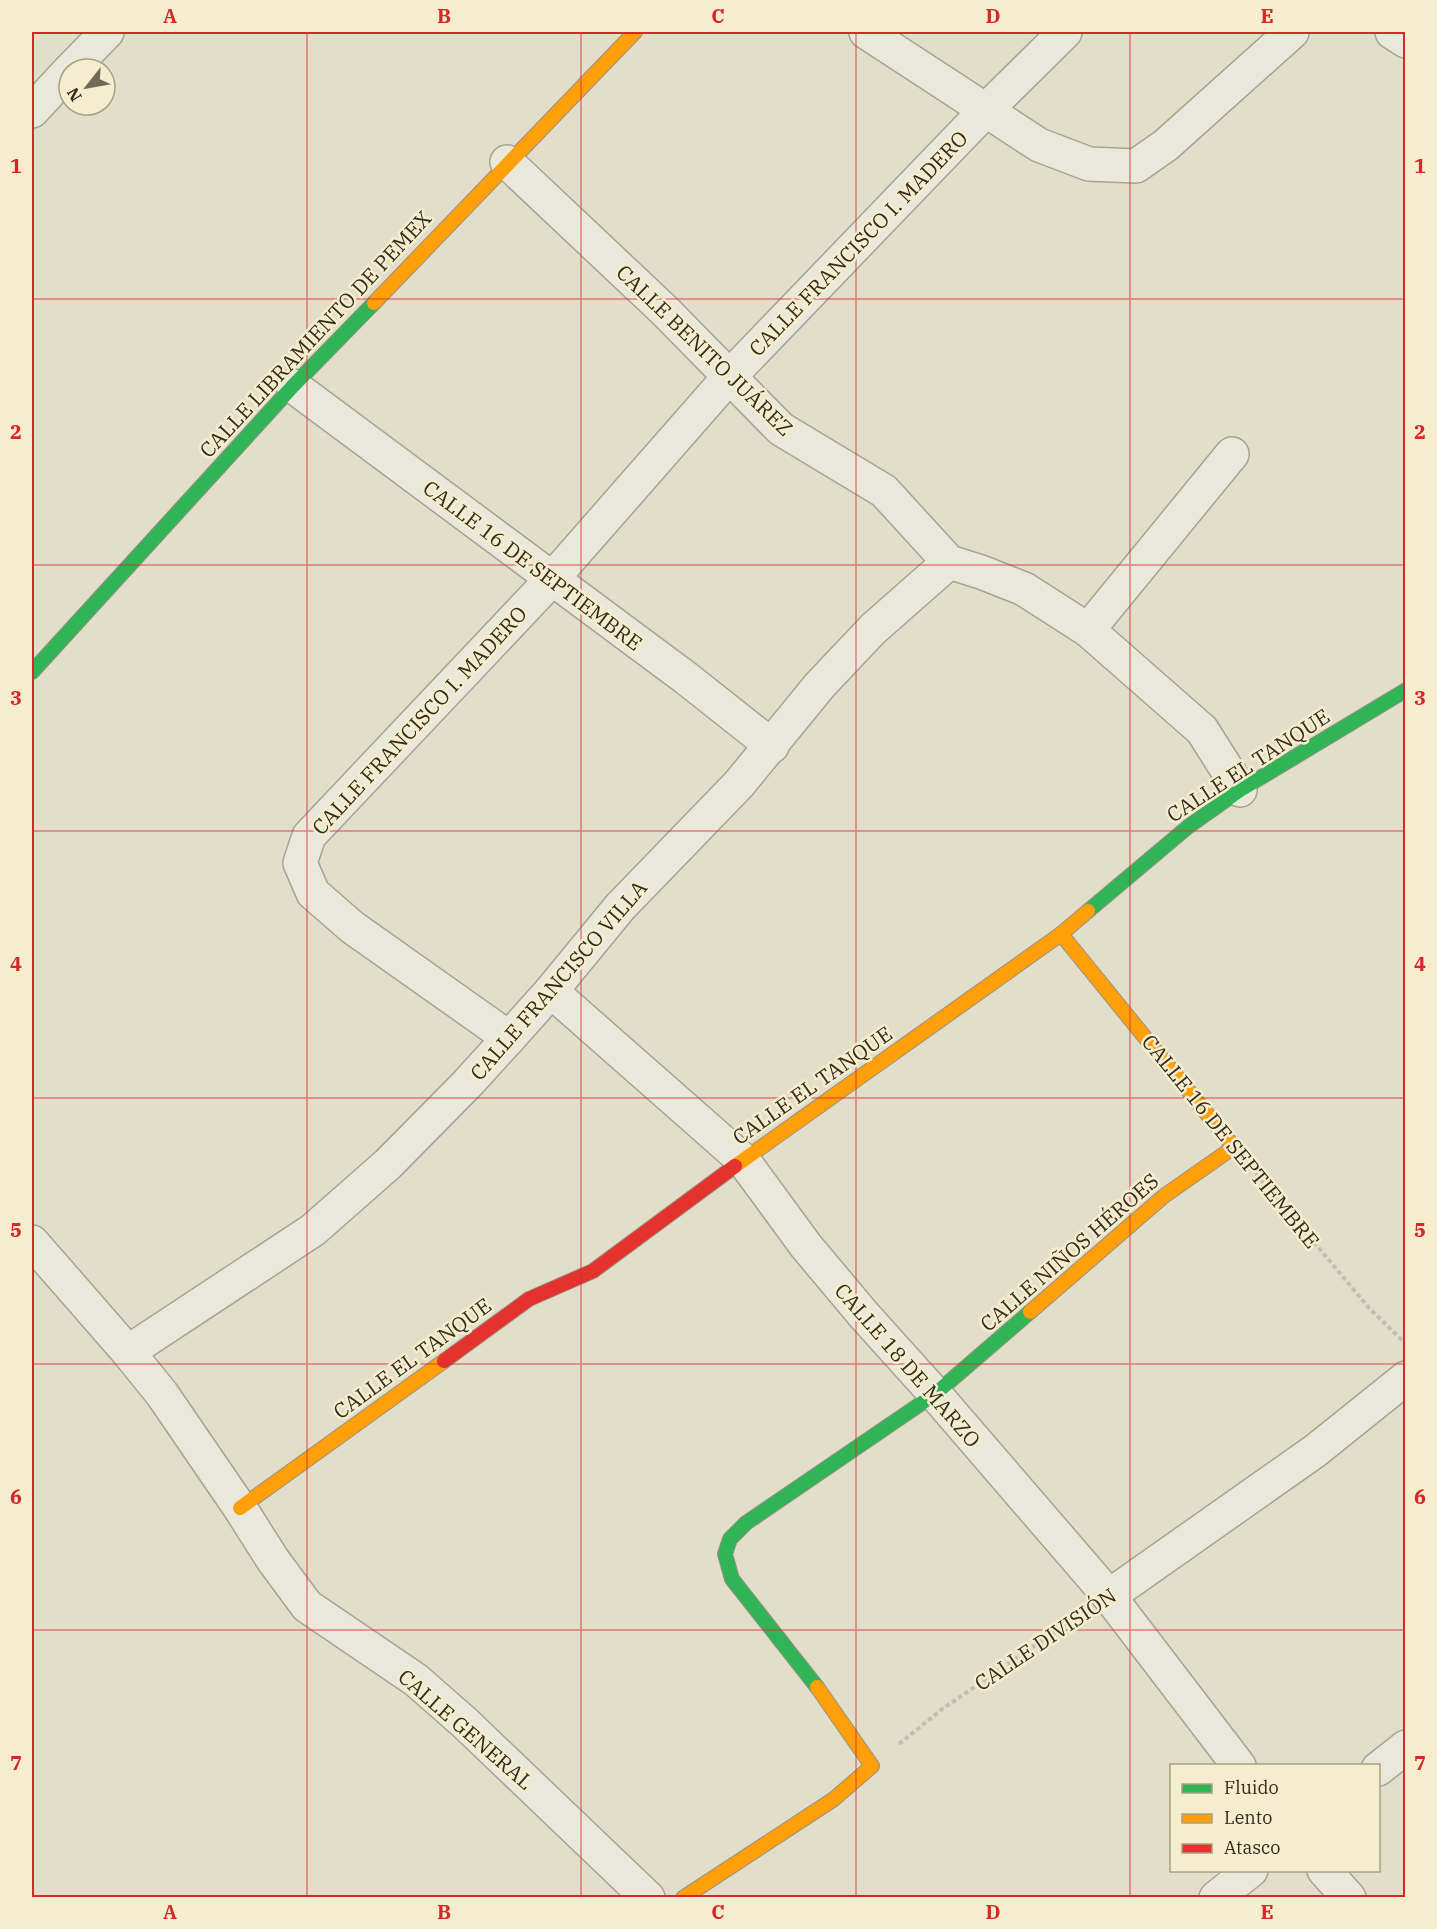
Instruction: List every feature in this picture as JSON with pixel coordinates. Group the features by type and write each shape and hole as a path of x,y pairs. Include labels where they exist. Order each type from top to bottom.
{"street":[{"path":"82,57 106,32"},
{"name":"CALLE LIBRAMIENTO DE PEMEX","path":"32,672 293,386 635,32"},
{"path":"866,32 1039,145 1089,164 1136,166 1166,145 1292,32"},
{"name":"CALLE FRANCISCO I. MADERO","path":"509,1038 352,927 313,892 300,863 309,836 552,579 729,377 986,110 1065,32"},
{"path":"1392,32 1406,41"},
{"path":"32,111 57,84"},
{"name":"CALLE BENITO JUÁREZ","path":"507,162 665,311 781,429 884,491 949,562"},
{"name":"CALLE 16 DE SEPTIEMBRE","path":"293,386 686,678 772,746"},
{"path":"1088,630 1232,454"},
{"path":"949,562 1024,589 1088,630 1202,730 1240,790"},
{"name":"CALLE FRANCISCO VILLA","path":"128,1352 313,1230 388,1164 509,1038 620,907 739,784 820,685 873,629 949,562"},
{"name":"CALLE EL TANQUE","path":"240,1508 529,1299 593,1271 743,1160 1061,934 1189,826 1240,790 1406,690"},
{"name":"CALLE 16 DE SEPTIEMBRE","path":"1061,934 1234,1147"},
{"name":"CALLE 18 DE MARZO","path":"550,991 743,1160 820,1263 862,1314 1108,1596 1237,1764"},
{"name":"CALLE NIÑOS HÉROES","path":"872,1766 824,1696 732,1579 725,1554 730,1539 746,1523 935,1395 1164,1196 1234,1147"},
{"name":"CALLE GENERAL","path":"32,1242 162,1394 273,1560 307,1606 416,1680 465,1723 648,1898"},
{"name":"CALLE DIVISIÓN","path":"1108,1596 1315,1451 1406,1378"},
{"path":"1380,1767 1406,1747"},
{"path":"683,1898 834,1799 872,1766"},
{"path":"1216,1898 1248,1872"},
{"path":"1326,1872 1349,1898"}],"path":[{"name":"CALLE 16 DE SEPTIEMBRE","path":"1234,1147 1369,1308 1406,1343"},
{"name":"CALLE DIVISIÓN","path":"872,1766 941,1710 1108,1596"}],"traffic: fast":[{"path":"32,672 293,386 374,303"},
{"path":"1088,911 1189,826 1240,790 1406,690"},
{"path":"817,1687 732,1579 725,1554 730,1539 746,1523 935,1394 1030,1312"}],"traffic: slow":[{"path":"374,303 635,32"},
{"path":"735,1166 1061,934 1088,911"},
{"path":"1030,1312 1164,1196 1234,1147 1061,934"},
{"path":"240,1508 444,1361"},
{"path":"683,1898 834,1799 872,1766 817,1687"}],"traffic: jam":[{"path":"444,1361 529,1299 593,1271 735,1166"}]}
